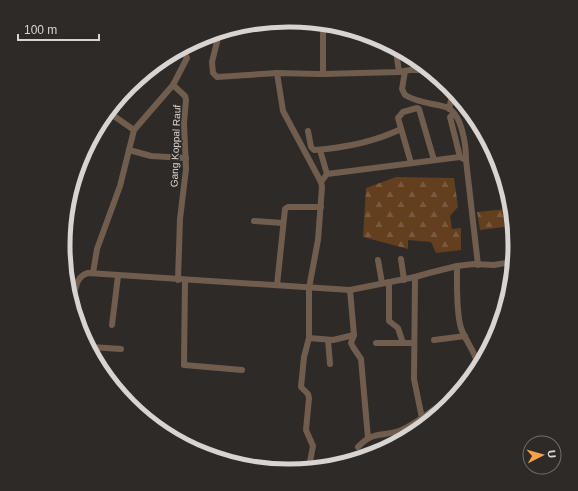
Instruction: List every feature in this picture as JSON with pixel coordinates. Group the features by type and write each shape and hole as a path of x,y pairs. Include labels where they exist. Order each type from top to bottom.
{"street":[{"path":"323,30 323,74"},
{"path":"219,39 212,62 214,76 221,78 277,73 323,74 420,70"},
{"path":"93,273 97,249 114,202 134,130 173,85 187,58 184,54"},
{"path":"397,56 402,72 402,89 405,95 419,102 445,107 457,118 464,136 463,158 478,265"},
{"path":"277,73 283,111 321,182 322,187 318,240 309,288 309,338 304,357 300,385 308,394 309,398 306,430 313,446 310,463"},
{"name":"Gang Koppal Rauf","path":"173,85 185,96 186,100 184,123 186,176 180,219 178,280"},
{"path":"453,101 450,120 463,158"},
{"path":"411,163 398,116 403,112 417,108 419,109 434,160"},
{"path":"113,116 134,130"},
{"path":"308,131 312,150 320,150 360,143 389,135 401,129"},
{"path":"128,150 151,156 186,158"},
{"path":"320,150 327,174"},
{"path":"321,182 327,174 434,160 463,158"},
{"path":"277,285 283,223 287,207 321,207"},
{"path":"254,221 283,223"},
{"path":"402,259 404,280"},
{"path":"378,260 385,283 389,321 398,328 403,343"},
{"path":"76,291 80,277 83,274 93,273 178,280 350,290 404,280 458,266 494,265 507,263"},
{"path":"458,266 460,319 462,330 476,359"},
{"path":"112,325 118,276"},
{"path":"415,277 414,379 422,418"},
{"path":"185,280 184,365 242,370"},
{"path":"350,290 354,335 352,343 361,359 368,438"},
{"path":"309,338 328,340 354,335"},
{"path":"434,340 465,336"},
{"path":"328,340 330,364"},
{"path":"376,343 414,343"},
{"path":"96,347 121,349"},
{"path":"358,447 368,438 398,431 432,411"}],"green space":[{"path":"396,177 454,178 458,207 450,216 452,229 461,228 461,250 436,253 431,242 408,240 408,249 363,237 366,188"},
{"path":"504,209 507,227 480,230 477,212"}]}
